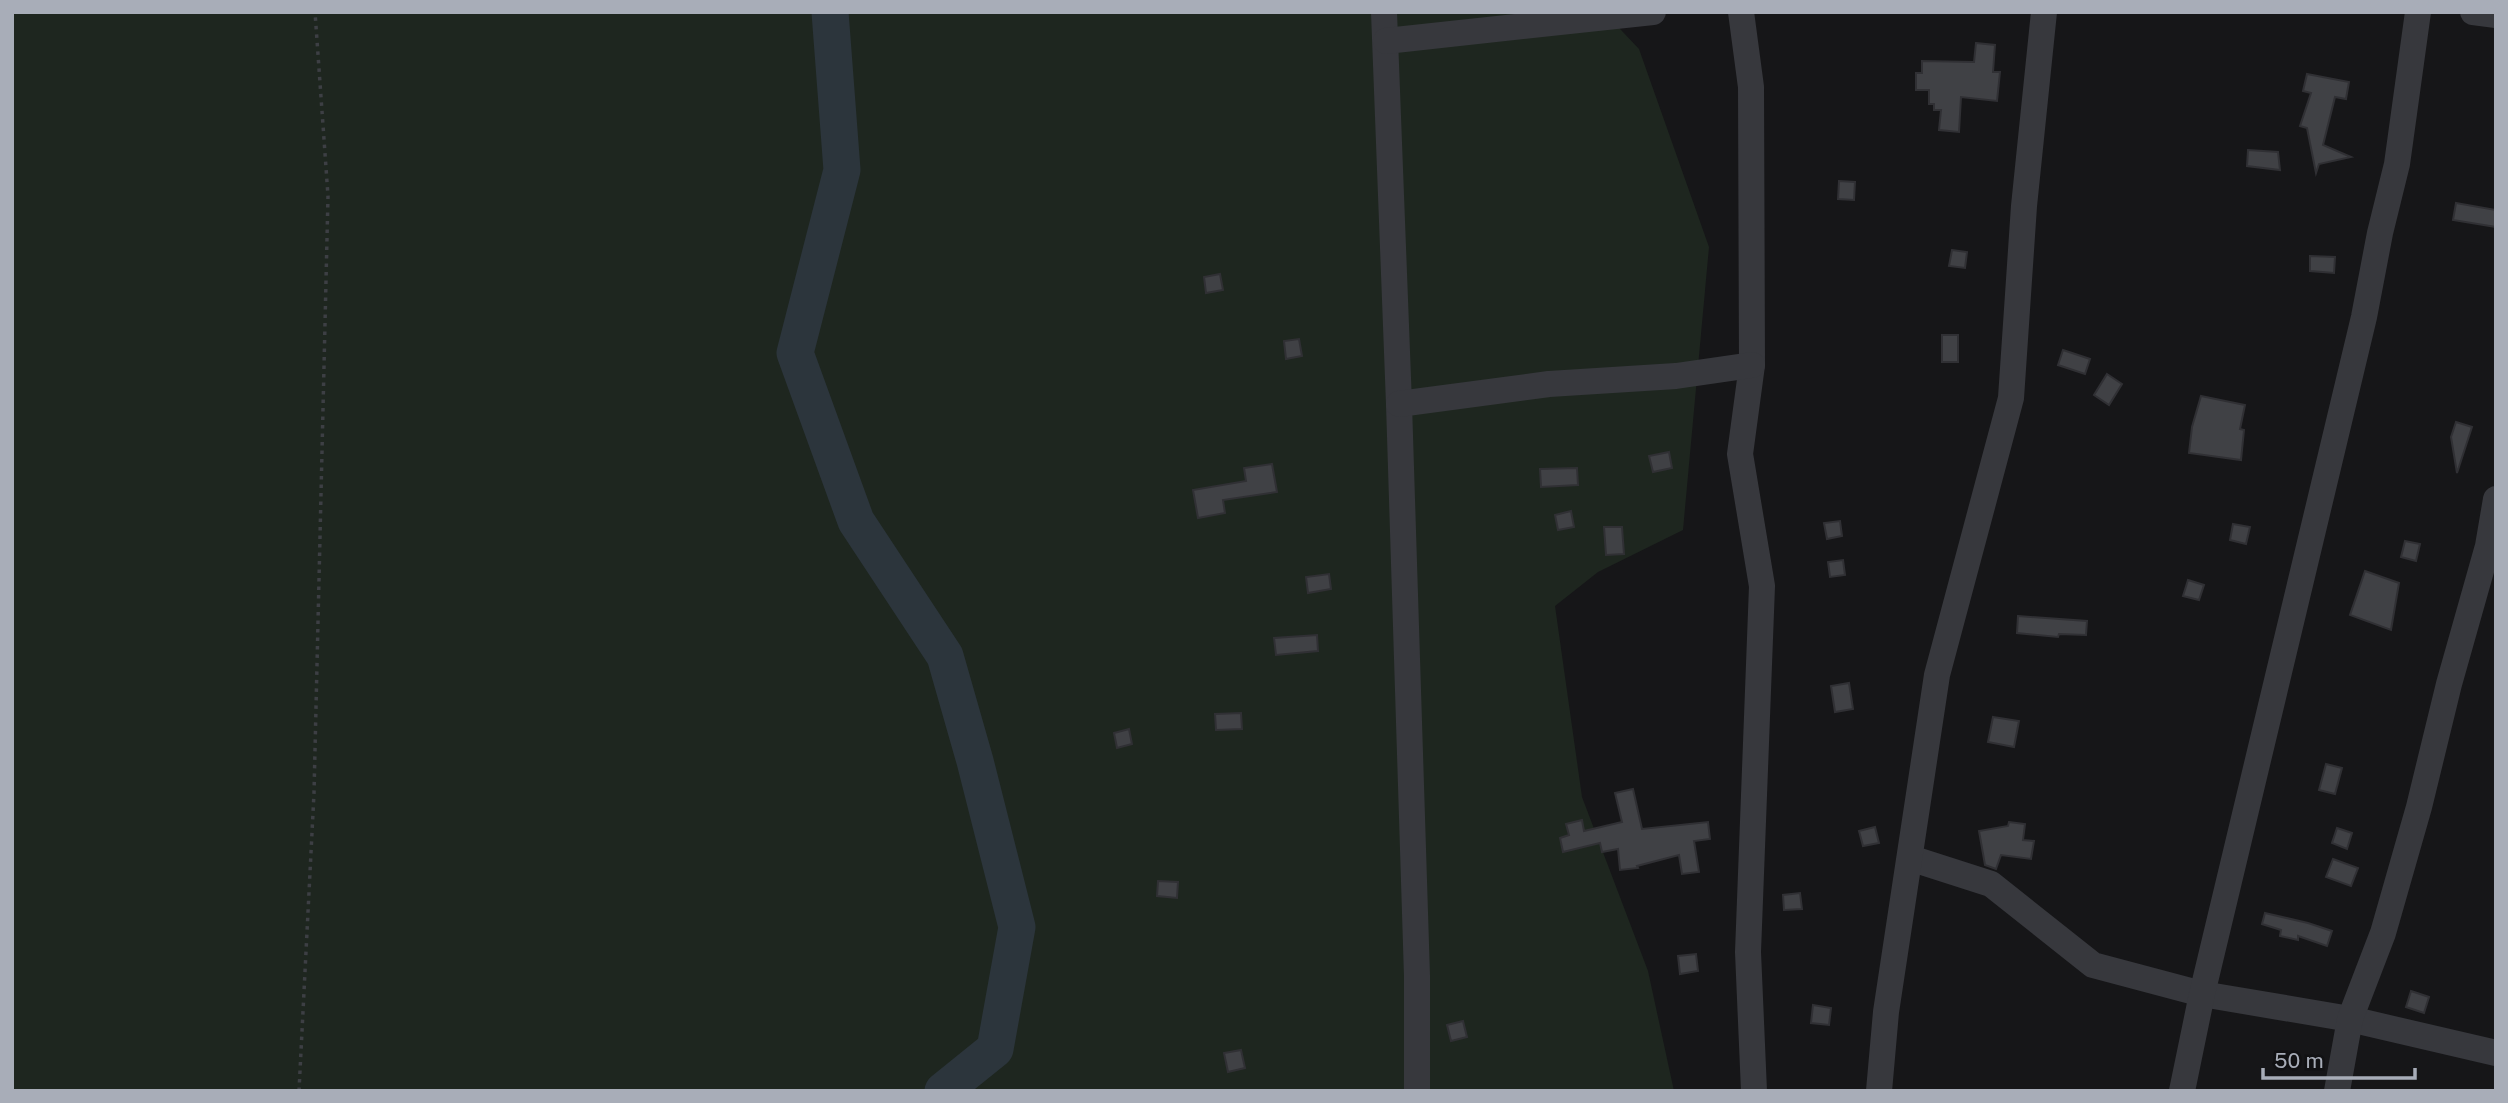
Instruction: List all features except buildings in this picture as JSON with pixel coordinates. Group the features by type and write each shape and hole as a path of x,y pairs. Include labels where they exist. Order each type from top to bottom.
{"street":[{"path":"1384,12 1399,404 1416,962 1417,1091"},
{"path":"1386,41 1653,12"},
{"path":"1741,12 1751,87 1752,365 1740,454 1762,586 1748,952 1754,1091"},
{"path":"1879,1091 1886,1012 1937,675 2011,398 2024,206 2044,12"},
{"path":"2182,1091 2202,994 2364,317 2397,164 2418,12"},
{"path":"2473,12 2496,15"},
{"path":"1399,404 1549,384 1676,376 1752,365"},
{"path":"2337,1091 2350,1019 2383,933 2419,807 2449,684 2488,546 2496,499"},
{"path":"1910,858 1991,884 2093,965 2202,994 2350,1019 2496,1053"}],"path":[{"path":"299,1091 314,793 328,196 314,12"}],"shaded area":[{"path":"12,12 1604,12 1639,49 1709,247 1683,530 1598,572 1555,606 1582,797 1648,971 1674,1091 12,1091"}],"waterway":[{"path":"830,12 842,170 795,353 856,521 945,656 1017,927 995,1049 943,1091"}]}
